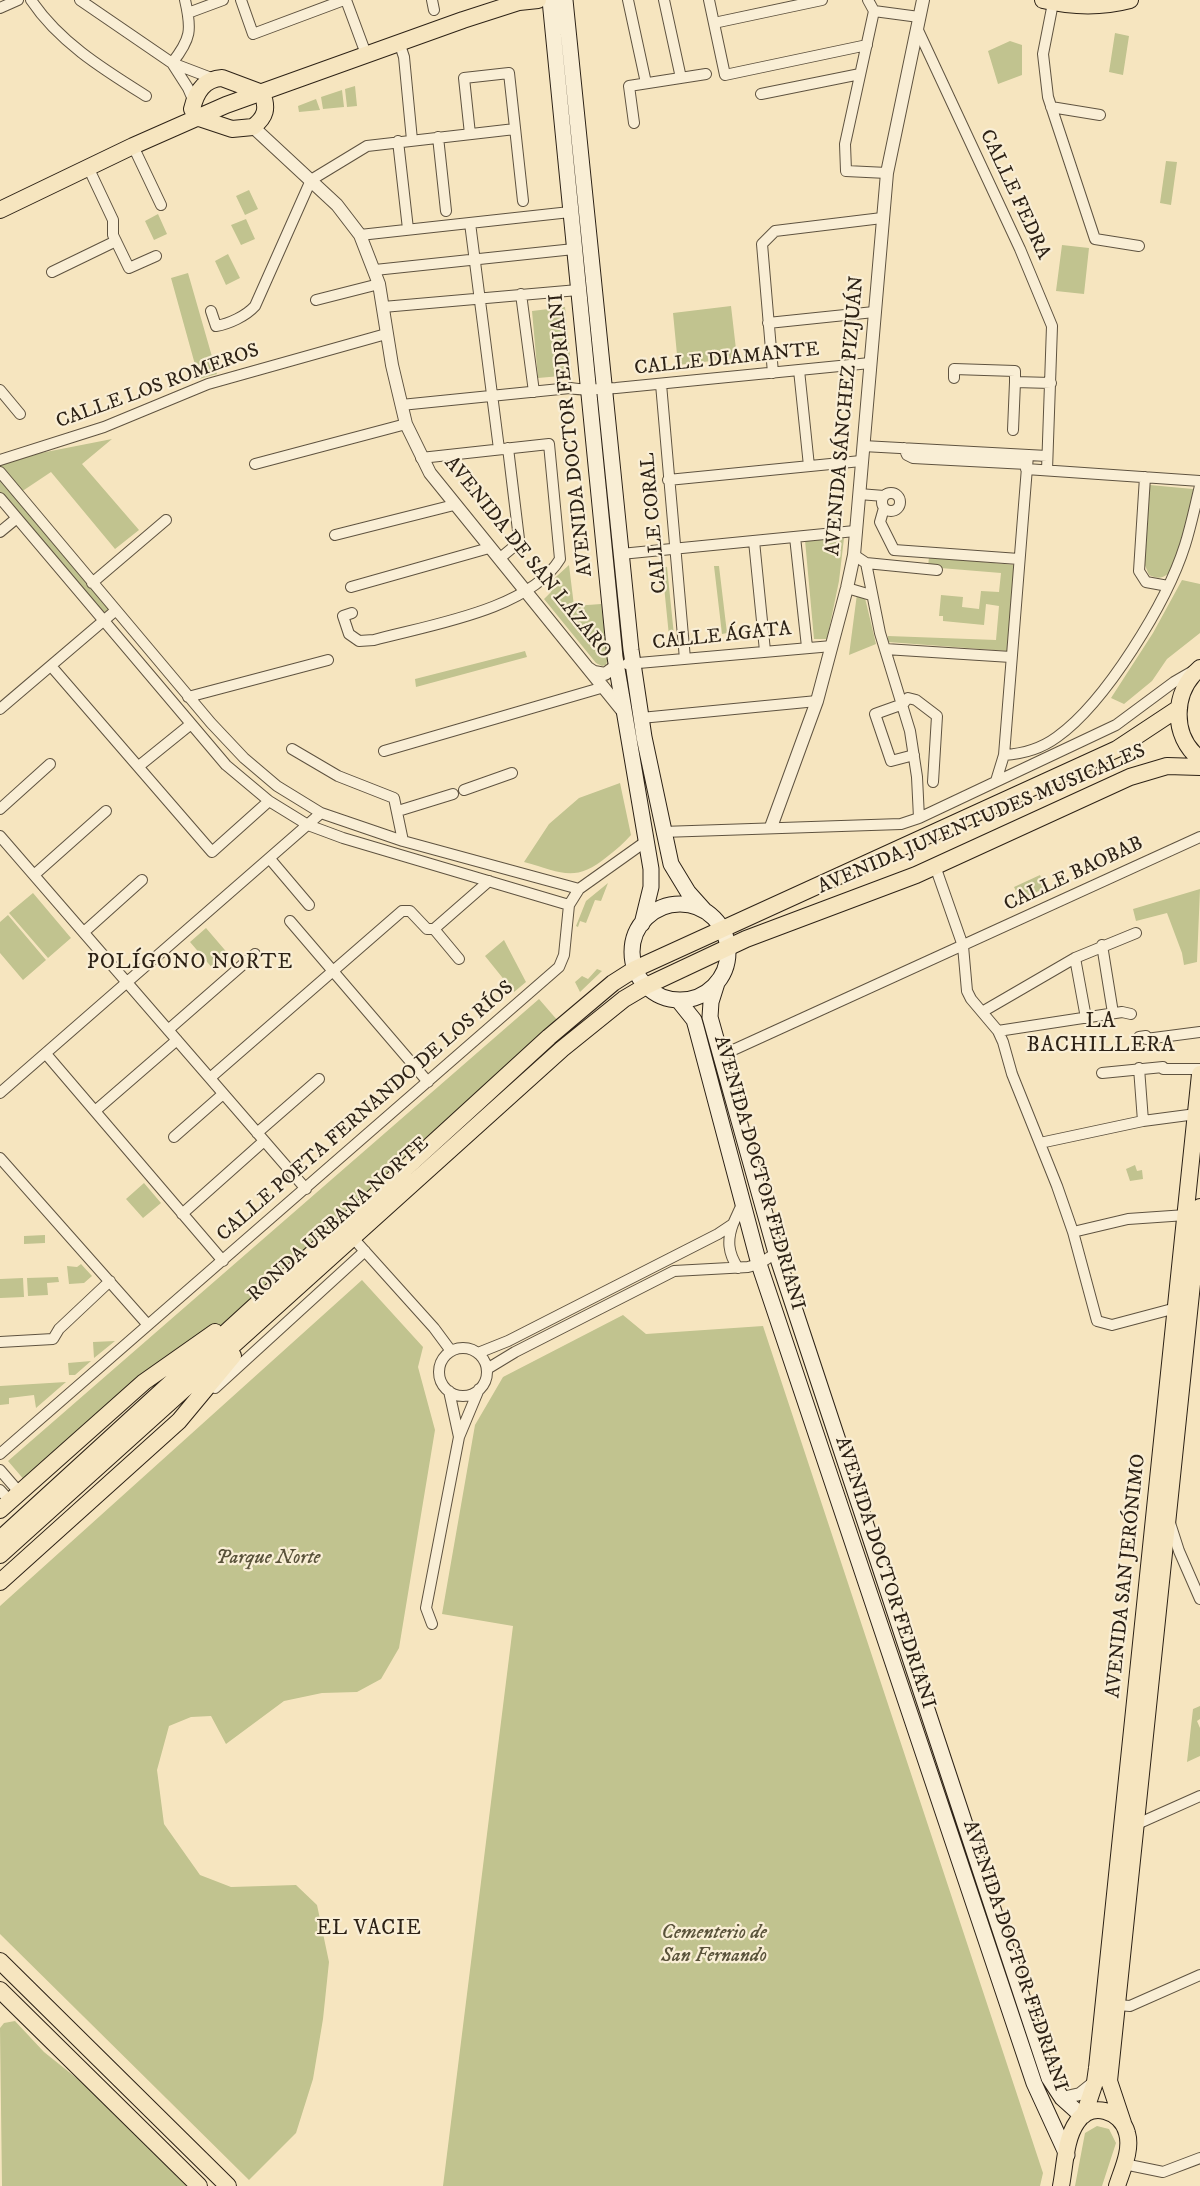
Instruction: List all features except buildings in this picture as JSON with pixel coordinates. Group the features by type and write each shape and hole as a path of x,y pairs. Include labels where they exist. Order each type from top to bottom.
{"main road":[{"path":"0,210 133,146 195,110 226,106 399,42 518,2 538,0"},
{"name":"AVENIDA DOCTOR FEDRIANI","path":"550,0 587,392 616,666 651,869 650,887 642,924 634,937 632,948 635,968"},
{"name":"AVENIDA DOCTOR FEDRIANI","path":"565,0 621,554 641,718 662,832 672,869 688,892 722,927"},
{"path":"1048,1 1080,6 1106,6 1130,0"},
{"path":"195,110 201,87 214,78 222,78 262,93"},
{"path":"195,110 232,129 247,130 253,127 264,115 265,102 262,93"},
{"path":"1200,668 1184,689 1179,708 1180,729 1184,739 1200,759"},
{"name":"AVENIDA JUVENTUDES MUSICALES","path":"722,927 1117,749 1179,708"},
{"name":"AVENIDA JUVENTUDES MUSICALES","path":"728,948 746,939 935,866 1130,777 1167,766 1200,767"},
{"path":"642,924 654,912 675,904 686,904 705,911"},
{"path":"722,927 728,948"},
{"name":"RONDA URBANA NORTE","path":"0,1555 549,1037 613,983 635,968 722,927"},
{"name":"AVENIDA DOCTOR FEDRIANI","path":"728,948 727,963 711,1002 710,1016 776,1253 1049,2078 1062,2098 1083,2115"},
{"name":"RONDA URBANA NORTE","path":"0,1539 265,1306 353,1238 562,1049 624,999 646,986 728,948"},
{"path":"635,968 646,986 661,996 678,1000 696,998 717,984"},
{"name":"AVENIDA DOCTOR FEDRIANI","path":"678,1000 694,1020 759,1264 1034,2083 1067,2155"},
{"name":"AVENIDA SAN JERÓNIMO","path":"1118,2186 1128,2144 1109,2081 1165,1549 1193,1211 1196,1114 1200,1074"},
{"name":"AVENIDA SAN JERÓNIMO","path":"1061,2186 1072,2131 1083,2115 1095,2082 1165,1549 1176,1308 1193,1211"},
{"path":"0,1582 179,1421 265,1306"},
{"path":"7,1498 144,1382 265,1306"},
{"path":"0,1961 228,2186"},
{"path":"0,1990 199,2186"},
{"path":"1083,2115 1102,2109 1111,2112 1123,2123"}],"street":[{"path":"0,8 18,0"},
{"path":"31,0 42,17 64,39 146,96"},
{"path":"80,0 172,63 214,78"},
{"path":"172,63 187,44 190,31 185,0"},
{"path":"188,13 223,0"},
{"path":"241,0 253,34 345,0 366,54"},
{"path":"628,0 646,83"},
{"path":"664,0 681,78"},
{"path":"709,0 725,76 867,45"},
{"path":"714,23 822,0"},
{"path":"868,0 874,11 845,144 846,171 886,173"},
{"name":"AVENIDA SÁNCHEZ PIZJUÁN","path":"771,827 817,701 854,555 886,173 923,0"},
{"path":"1048,1 1043,54 1051,107 1095,239 1139,246"},
{"path":"874,11 918,22"},
{"name":"CALLE FEDRA","path":"918,22 1020,249 1052,326 1046,470"},
{"path":"399,42 404,57 412,140"},
{"path":"172,63 188,88 195,110"},
{"path":"470,134 464,78 509,73 523,201"},
{"path":"634,123 629,86 706,74"},
{"path":"761,94 860,74"},
{"path":"1051,107 1100,115"},
{"name":"AVENIDA DE SAN LÁZARO","path":"253,127 337,205 360,235 380,284 386,334 401,405 406,424 421,458 454,505 604,687 624,714"},
{"path":"211,311 216,326 250,312 255,306 311,180 367,146 515,129"},
{"path":"438,137 446,211"},
{"path":"398,141 408,229"},
{"path":"133,146 160,205"},
{"path":"88,167 113,220 113,235 129,268 156,256"},
{"path":"360,235 570,212"},
{"path":"773,373 762,244 775,232 882,218"},
{"path":"470,223 492,396 504,448 519,539 517,544 499,559"},
{"path":"52,272 116,241"},
{"path":"375,270 574,249"},
{"path":"316,300 380,284"},
{"path":"383,307 578,290"},
{"path":"522,294 534,392"},
{"path":"768,323 874,312"},
{"name":"CALLE LOS ROMEROS","path":"0,460 104,427 208,384 386,334"},
{"name":"CALLE DIAMANTE","path":"587,392 604,388 870,363"},
{"path":"954,378 954,369 1015,371 1013,430"},
{"path":"800,370 809,466"},
{"path":"1015,382 1051,383"},
{"name":"CALLE CORAL","path":"661,384 685,659"},
{"path":"401,405 570,388 587,392"},
{"path":"0,390 20,414"},
{"path":"255,464 406,424"},
{"path":"352,613 343,616 348,634 359,641 374,640 496,606 525,592 560,559 549,444 421,458"},
{"path":"863,446 904,448 1027,463 1046,470 1200,481"},
{"path":"1027,463 1047,456"},
{"path":"668,480 861,461"},
{"path":"996,781 1004,755 1027,463"},
{"path":"0,472 188,697 244,758 277,786 322,813 403,841 579,889"},
{"path":"1145,477 1139,571 1146,582 1168,586"},
{"path":"1004,755 1017,754 1044,745 1058,737 1094,704 1132,648 1168,586 1185,546 1200,486"},
{"path":"859,494 884,496 890,493 896,494 900,502 899,508 894,511 884,508"},
{"path":"884,496 882,502 884,508 880,522 894,550 1019,559"},
{"path":"0,498 226,765 269,801 308,825 569,905 579,889 645,842"},
{"path":"335,535 454,505"},
{"path":"0,532 17,518"},
{"path":"92,583 166,520"},
{"path":"621,554 855,531"},
{"path":"795,537 807,647"},
{"path":"754,541 765,651"},
{"path":"351,587 489,548"},
{"path":"854,555 866,563 937,570"},
{"path":"866,563 871,595 902,704 914,755 919,818"},
{"path":"847,588 871,595"},
{"path":"0,708 115,611"},
{"name":"CALLE ÁGATA","path":"616,666 832,646"},
{"path":"885,649 1011,657"},
{"path":"188,697 328,660"},
{"path":"51,666 212,852 269,801"},
{"path":"587,667 594,672 605,674 616,666"},
{"name":"AVENIDA JUVENTUDES MUSICALES","path":"662,832 901,824 919,818 1124,720 1174,682 1200,668"},
{"path":"384,751 604,687"},
{"path":"914,755 891,761 875,714 902,704 908,698 916,700 937,716 932,782"},
{"path":"624,714 641,718 817,701"},
{"path":"139,766 191,724"},
{"path":"1058,737 1076,744"},
{"path":"292,750 338,776 394,798 403,841"},
{"path":"0,809 50,764"},
{"path":"464,790 512,773"},
{"path":"398,811 453,794"},
{"path":"34,875 106,810"},
{"path":"0,1093 128,984 322,813"},
{"path":"0,836 306,1189"},
{"name":"CALLE BAOBAB","path":"720,1056 1200,837"},
{"path":"270,859 309,905"},
{"path":"935,866 963,946 967,990 998,1031 1021,1099 1040,1143 1073,1232 1097,1321 1112,1325 1176,1308"},
{"path":"84,932 142,880"},
{"path":"434,930 489,882"},
{"name":"CALLE POETA FERNANDO DE LOS RÍOS","path":"0,1454 559,967 564,955 569,905"},
{"path":"210,1078 402,911 410,911 427,929 434,930 459,959"},
{"path":"290,921 428,1082"},
{"path":"982,1012 1075,958 1136,933"},
{"path":"1106,944 1113,1013"},
{"path":"168,1030 255,954"},
{"path":"1075,958 1086,1018"},
{"path":"998,1031 1113,1013 1131,1014"},
{"path":"1139,1037 1146,1036 1146,1039 1200,1032"},
{"path":"96,1111 177,1040"},
{"path":"46,1054 223,1261"},
{"path":"1139,1068 1143,1121"},
{"path":"1102,1074 1139,1068 1200,1069"},
{"path":"257,1132 318,1079"},
{"path":"174,1137 223,1094"},
{"path":"1040,1143 1143,1121 1196,1114"},
{"path":"182,1214 264,1141"},
{"path":"0,1158 148,1326"},
{"path":"738,1268 732,1258 727,1239 732,1224 744,1202"},
{"path":"1073,1232 1121,1220 1193,1211"},
{"path":"478,1353 508,1341 684,1252 732,1224"},
{"path":"353,1238 434,1328 452,1351"},
{"path":"179,1421 365,1251"},
{"path":"674,1271 684,1252"},
{"path":"487,1369 674,1271 738,1268 759,1264 776,1253"},
{"path":"0,1342 53,1339 58,1329 110,1282"},
{"path":"449,1391 464,1396 479,1389 484,1384 487,1369 478,1353 465,1348 452,1351 445,1356 439,1371 440,1378 449,1391 459,1437"},
{"path":"432,1624 426,1608 459,1437 479,1389"},
{"path":"0,1470 7,1498"},
{"path":"1165,1549 1200,1599"},
{"path":"1136,1825 1200,1796"},
{"path":"1117,2005 1130,2006 1200,1975"},
{"path":"1062,2098 1080,2094 1095,2082"},
{"path":"1124,2164 1163,2172 1200,2158"}],"green space":[{"path":"1115,33 1129,36 1123,75 1109,72"},
{"path":"1010,41 1022,45 1022,75 998,84 988,51"},
{"path":"355,86 357,106 347,107 345,89"},
{"path":"342,90 344,107 323,109 321,97"},
{"path":"316,99 320,110 299,112 298,106"},
{"path":"1166,161 1177,162 1171,205 1160,203"},
{"path":"249,190 258,209 245,215 236,196"},
{"path":"158,214 167,234 154,240 145,221"},
{"path":"246,219 255,239 241,245 231,225"},
{"path":"1062,245 1089,248 1084,294 1056,291"},
{"path":"228,254 240,278 226,285 215,261"},
{"path":"188,273 217,374 199,379 171,278"},
{"path":"731,306 737,358 678,365 673,313"},
{"path":"565,307 572,375 538,378 532,311"},
{"path":"112,439 82,464 139,530 115,549 51,472 18,494 115,611 104,621 0,497 0,461"},
{"path":"1150,485 1193,489 1194,491 1185,530 1170,572 1160,578 1149,575 1144,563"},
{"path":"844,538 839,581 827,639 814,639 805,540"},
{"path":"929,557 1015,565 1007,651 888,642 888,636 996,640 999,606 986,604 984,625 943,621 943,616 939,616 941,595 963,597 962,607 979,609 981,591 999,592 1001,573 928,567"},
{"path":"569,565 574,606 601,604 608,658 606,665 602,666 596,663 544,599 551,592 546,586"},
{"path":"662,566 667,567 675,645 670,646"},
{"path":"714,566 719,566 727,633 722,634"},
{"path":"1182,580 1200,584 1200,633 1167,659 1152,681 1124,704 1111,698 1153,633"},
{"path":"857,594 865,598 876,644 849,655"},
{"path":"525,651 527,657 416,687 415,679"},
{"path":"620,783 631,835 623,844 596,865 576,873 558,872 524,862 549,824 579,798"},
{"path":"1040,875 1046,888 1020,899 1014,887"},
{"path":"608,883 601,901 595,900 586,923 580,921 578,927 576,926 586,901"},
{"path":"1200,889 1197,962 1184,965 1182,953 1167,913 1136,921 1133,909"},
{"path":"33,893 71,938 48,958 9,913"},
{"path":"8,915 46,960 23,980 0,953 0,922"},
{"path":"206,928 230,956 214,970 190,942"},
{"path":"504,940 526,982 514,992 485,956"},
{"path":"597,969 602,971 580,992 575,982 582,976 588,979"},
{"path":"539,999 558,1021 232,1316 26,1482 8,1461"},
{"path":"1135,1165 1137,1171 1142,1170 1143,1179 1130,1181 1126,1169"},
{"path":"144,1183 161,1203 143,1218 126,1199"},
{"path":"45,1235 45,1243 24,1244 24,1236"},
{"path":"81,1264 92,1276 84,1283 69,1284 67,1266 77,1267"},
{"path":"58,1277 59,1282 47,1283 48,1295 28,1296 27,1278"},
{"path":"23,1278 24,1297 0,1298 0,1279"},
{"name":"Parque Norte","path":"362,1280 423,1347 418,1367 435,1430 399,1648 381,1679 357,1692 322,1693 284,1701 226,1744 211,1716 191,1717 169,1726 157,1770 164,1824 200,1875 231,1887 296,1885 317,1905 329,1962 323,2019 313,2079 296,2133 249,2180 0,1934 0,1606"},
{"name":"Cementerio de San Fernando","path":"623,1315 646,1334 763,1326 1043,2173 1040,2186 443,2186 513,1626 442,1614 475,1425 503,1377"},
{"path":"115,1341 94,1358 93,1342"},
{"path":"91,1361 75,1375 69,1375 68,1363"},
{"path":"66,1382 36,1408 34,1395 9,1398 9,1404 0,1405 0,1386"},
{"path":"1200,1706 1200,1719 1197,1721 1200,1728 1200,1756 1187,1762 1193,1709"},
{"path":"15,2021 44,2052 84,2084 198,2186 2,2186 0,2028 4,2023"},
{"path":"1097,2126 1109,2129 1116,2143 1102,2186 1075,2186 1085,2133"}],"district":[{"name":"POLÍGONO NORTE","path":"190,964"},
{"name":"LA BACHILLERA","path":"1101,1035"},
{"name":"EL VACIE","path":"369,1930"}]}
